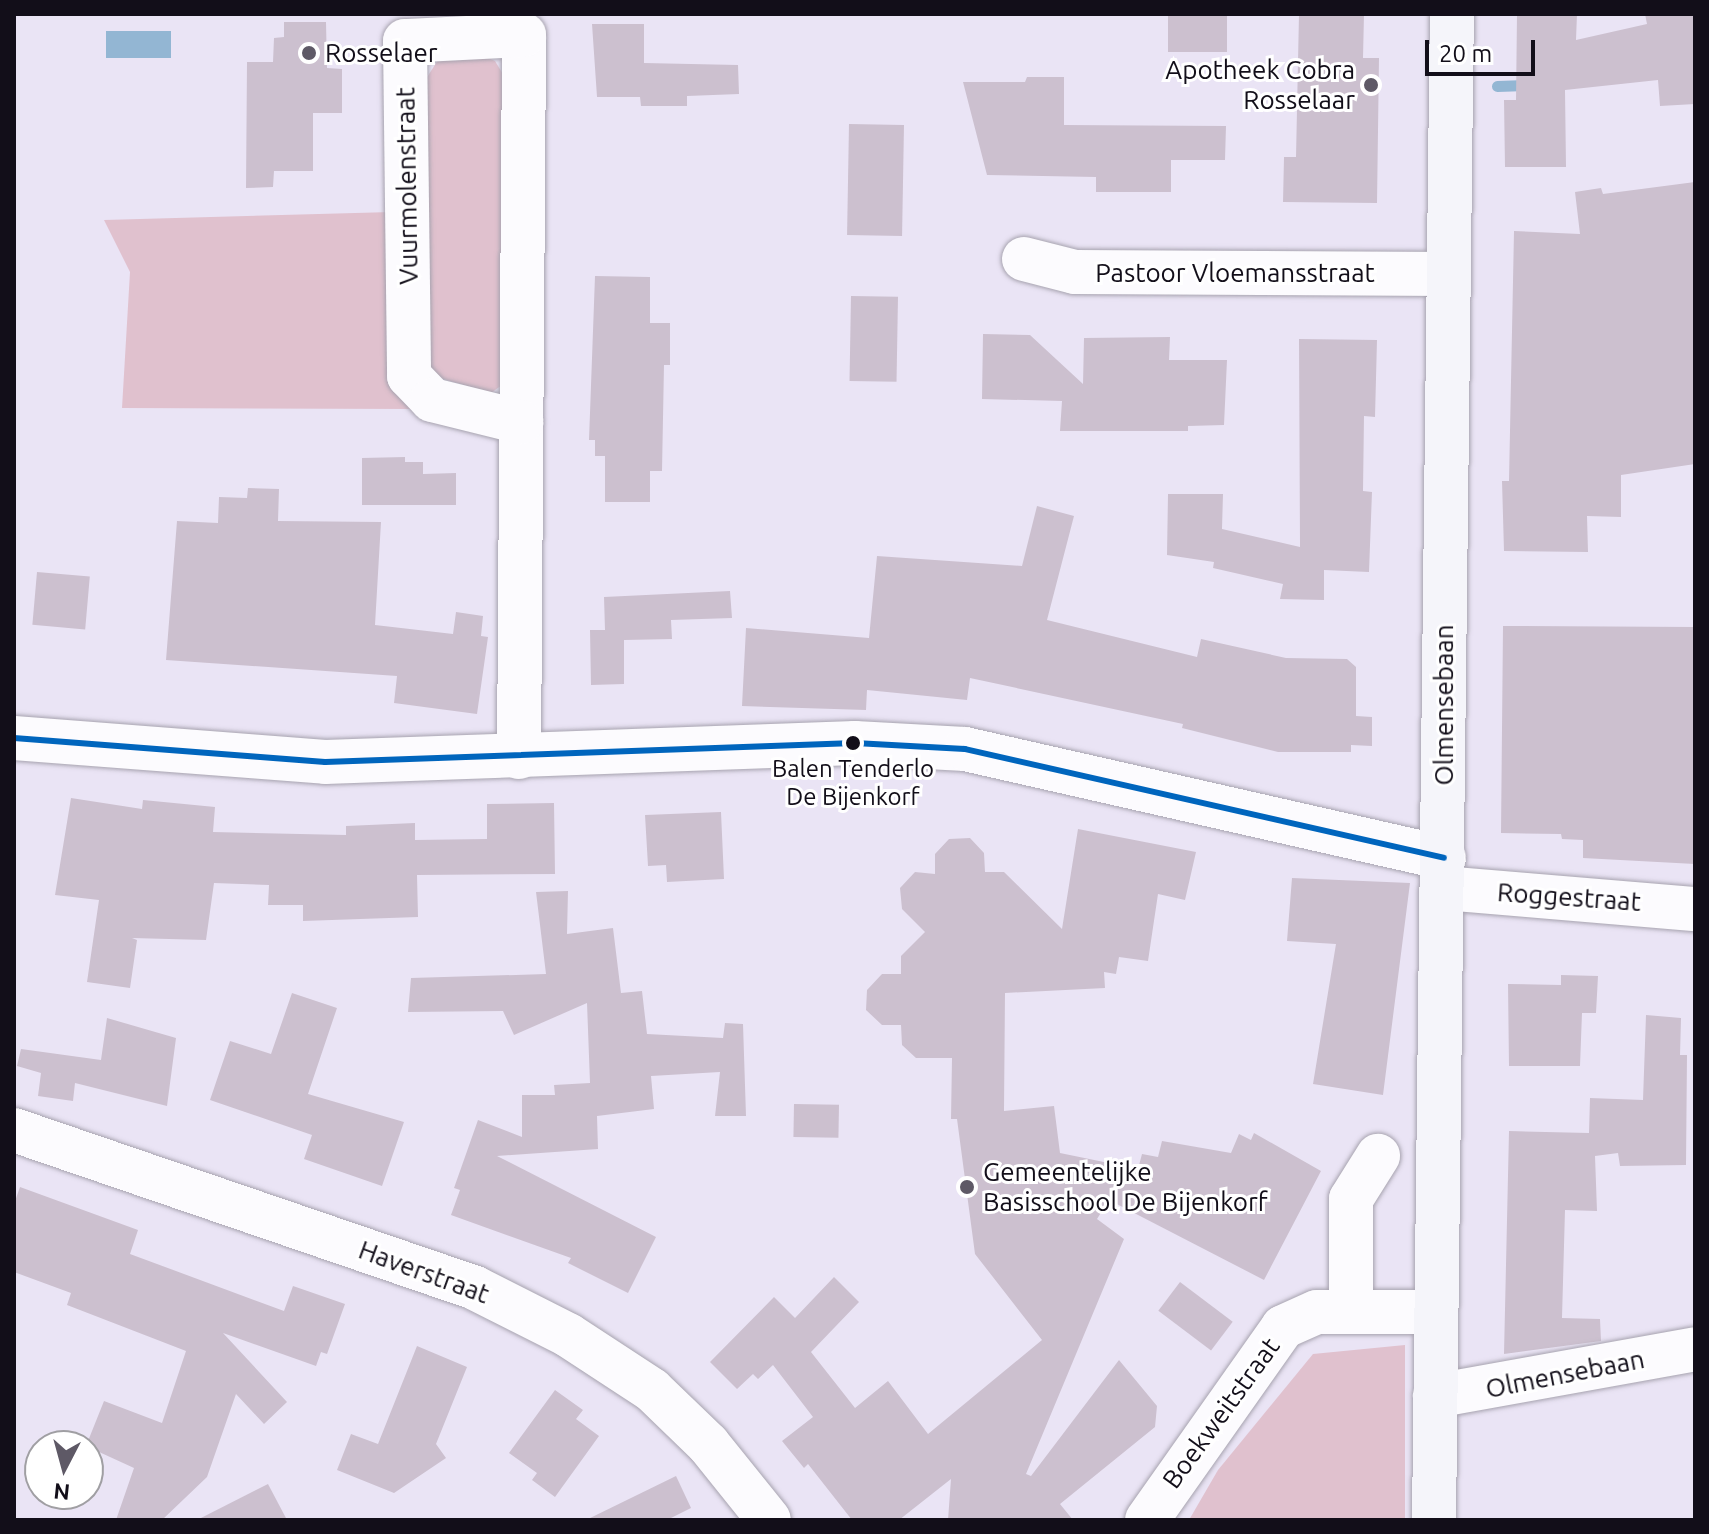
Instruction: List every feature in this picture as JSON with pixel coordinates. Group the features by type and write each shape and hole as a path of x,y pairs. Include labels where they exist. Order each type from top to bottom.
{"street":[{"name":"Olmensebaan","path":"1434,1520 1452,14"},
{"name":"Vuurmolenstraat","path":"519,757 524,35 405,41 409,376 432,400 521,422"},
{"name":"Pastoor Vloemansstraat","path":"1024,259 1075,272 1449,274"},
{"name":"Roggestraat","path":"14,738 325,762 855,743 965,749 1444,873 1695,909"},
{"name":"Haverstraat","path":"14,1130 475,1288 568,1335 652,1390 708,1444 769,1520"},
{"path":"1351,1310 1351,1199 1378,1156"},
{"name":"Boekweitstraat","path":"1147,1520 1283,1327 1317,1312 1436,1312"},
{"name":"Olmensebaan","path":"1435,1396 1695,1349"}],"shaded area":[{"path":"477,53 495,61 509,84 502,385 491,393 430,375 422,85 440,57"},
{"path":"392,212 417,409 122,408 130,272 104,220"},
{"path":"1405,1345 1405,1520 1189,1520 1218,1470 1313,1354"}],"water":[{"path":"106,31 171,31 171,58 106,58"}],"building":[{"path":"1168,14 1227,14 1227,52 1168,52"},
{"path":"1299,14 1364,14 1363,58 1379,58 1377,203 1283,202 1284,157 1296,157"},
{"path":"1517,14 1577,14 1576,40 1647,24 1645,14 1695,14 1695,104 1660,106 1658,80 1565,90 1566,167 1505,167 1504,100 1516,100"},
{"path":"284,22 326,22 327,68 342,69 342,113 313,113 313,171 274,171 273,187 246,188 247,62 273,62 274,38 284,37"},
{"path":"592,24 644,24 644,63 738,65 739,94 687,96 687,106 641,106 640,97 597,97"},
{"path":"1027,77 1064,77 1064,125 1226,126 1225,160 1171,160 1171,192 1096,192 1096,177 987,175 963,82 1025,82"},
{"path":"849,124 904,125 902,236 847,235"},
{"path":"1695,182 1695,464 1621,475 1621,517 1587,516 1588,552 1504,551 1502,481 1509,481 1514,231 1580,234 1575,192 1601,188 1603,194"},
{"path":"595,276 650,277 650,323 670,323 670,365 664,365 662,471 650,471 650,502 605,502 605,456 595,456 595,440 589,440"},
{"path":"851,296 898,297 897,382 850,381"},
{"path":"983,334 1030,335 1083,384 1084,338 1170,337 1169,360 1227,360 1224,425 1188,426 1188,431 1060,431 1062,401 982,399"},
{"path":"1299,339 1377,340 1375,417 1364,416 1363,491 1372,492 1369,572 1324,570 1324,600 1280,599 1283,584 1213,568 1214,562 1167,555 1168,494 1223,494 1222,529 1300,547"},
{"path":"405,457 405,462 423,462 423,474 456,473 456,505 362,505 362,458"},
{"path":"248,488 279,489 278,521 381,522 375,625 453,634 456,612 483,616 481,636 488,637 477,714 394,703 397,676 166,660 177,521 218,523 219,497 247,498"},
{"path":"1037,506 1074,516 1047,620 1197,657 1201,639 1286,658 1347,659 1356,667 1356,716 1372,717 1372,746 1351,745 1351,752 1278,752 1182,728 1183,724 970,678 967,700 867,690 866,710 742,706 746,628 869,638 877,556 1022,566"},
{"path":"37,572 90,577 85,629 32,625"},
{"path":"730,591 732,618 671,620 672,639 624,640 624,684 591,685 590,630 605,630 604,597"},
{"path":"1503,626 1695,627 1695,864 1583,858 1583,840 1562,839 1561,834 1501,833"},
{"path":"71,798 142,809 143,800 215,807 213,832 346,835 346,826 415,823 415,840 487,839 487,804 554,803 555,874 417,875 418,917 303,921 303,905 268,905 269,885 214,883 206,940 132,938 137,940 130,988 87,982 99,900 55,895"},
{"path":"721,812 724,879 667,882 666,865 648,866 645,815"},
{"path":"1078,829 1196,852 1185,900 1158,894 1148,961 1119,957 1116,974 1104,972 1105,988 1005,993 1004,1111 1054,1106 1060,1153 1138,1169 1142,1154 1158,1157 1162,1141 1231,1153 1239,1134 1251,1140 1254,1133 1321,1171 1264,1280 1109,1200 1097,1219 1124,1239 1026,1474 1031,1476 1119,1360 1157,1406 1155,1427 1060,1504 1073,1520 948,1520 951,1479 899,1520 852,1520 808,1464 804,1468 782,1441 813,1417 773,1365 758,1379 753,1374 737,1389 710,1362 774,1297 795,1318 834,1277 859,1302 811,1352 855,1408 888,1381 928,1434 1042,1340 975,1254 957,1119 951,1119 952,1058 916,1058 902,1045 901,1025 882,1025 866,1010 867,990 882,974 901,974 901,956 925,932 902,909 900,888 915,872 935,874 935,854 949,839 970,838 984,853 985,872 1004,872 1062,929"},
{"path":"1292,878 1410,883 1383,1095 1313,1084 1336,944 1287,941"},
{"path":"568,891 567,934 613,928 621,993 642,991 647,1034 723,1038 725,1023 743,1024 746,1116 715,1116 720,1072 651,1076 654,1109 597,1116 598,1149 497,1156 656,1237 628,1293 568,1263 571,1258 451,1215 460,1190 454,1188 478,1120 522,1137 522,1095 555,1095 554,1085 590,1083 587,1003 514,1035 503,1011 408,1012 411,978 546,974 536,892"},
{"path":"1561,975 1598,976 1596,1013 1582,1013 1580,1066 1509,1066 1508,984 1561,985"},
{"path":"292,993 337,1008 308,1094 404,1122 382,1186 304,1159 312,1135 210,1100 230,1041 271,1054"},
{"path":"1646,1015 1681,1018 1680,1055 1687,1055 1686,1165 1620,1166 1618,1153 1595,1156 1597,1211 1565,1210 1562,1318 1600,1319 1601,1341 1504,1354 1509,1131 1589,1133 1590,1098 1643,1100"},
{"path":"107,1018 176,1038 167,1106 75,1083 73,1101 38,1096 41,1073 17,1066 21,1049 101,1060"},
{"path":"794,1104 839,1105 838,1138 793,1137"},
{"path":"20,1187 138,1230 130,1254 284,1311 293,1286 345,1304 327,1354 321,1352 316,1366 223,1333 287,1402 264,1424 236,1394 207,1477 162,1520 116,1520 134,1468 104,1454 104,1430 92,1430 104,1401 162,1423 186,1351 67,1305 71,1293 14,1272 14,1204"},
{"path":"1180,1282 1233,1322 1211,1350 1158,1311"},
{"path":"417,1346 467,1367 436,1444 446,1458 394,1493 337,1470 351,1434 378,1444"},
{"path":"555,1390 583,1410 576,1419 599,1436 555,1497 532,1480 537,1473 509,1453"},
{"path":"676,1476 691,1508 667,1520 586,1520"},
{"path":"268,1484 287,1520 197,1520"}],"waterway":[{"path":"1497,86 1528,85"}],"transit line":[{"path":"14,738 325,762 855,743 965,749 1444,858"}],"place":[{"name":"Rosselaer","path":"309,53"},
{"name":"Apotheek Cobra Rosselaar","path":"1371,85"},
{"name":"Balen Tenderlo De Bijenkorf","path":"853,743"},
{"name":"Gemeentelijke Basisschool De Bijenkorf","path":"967,1187"}]}
